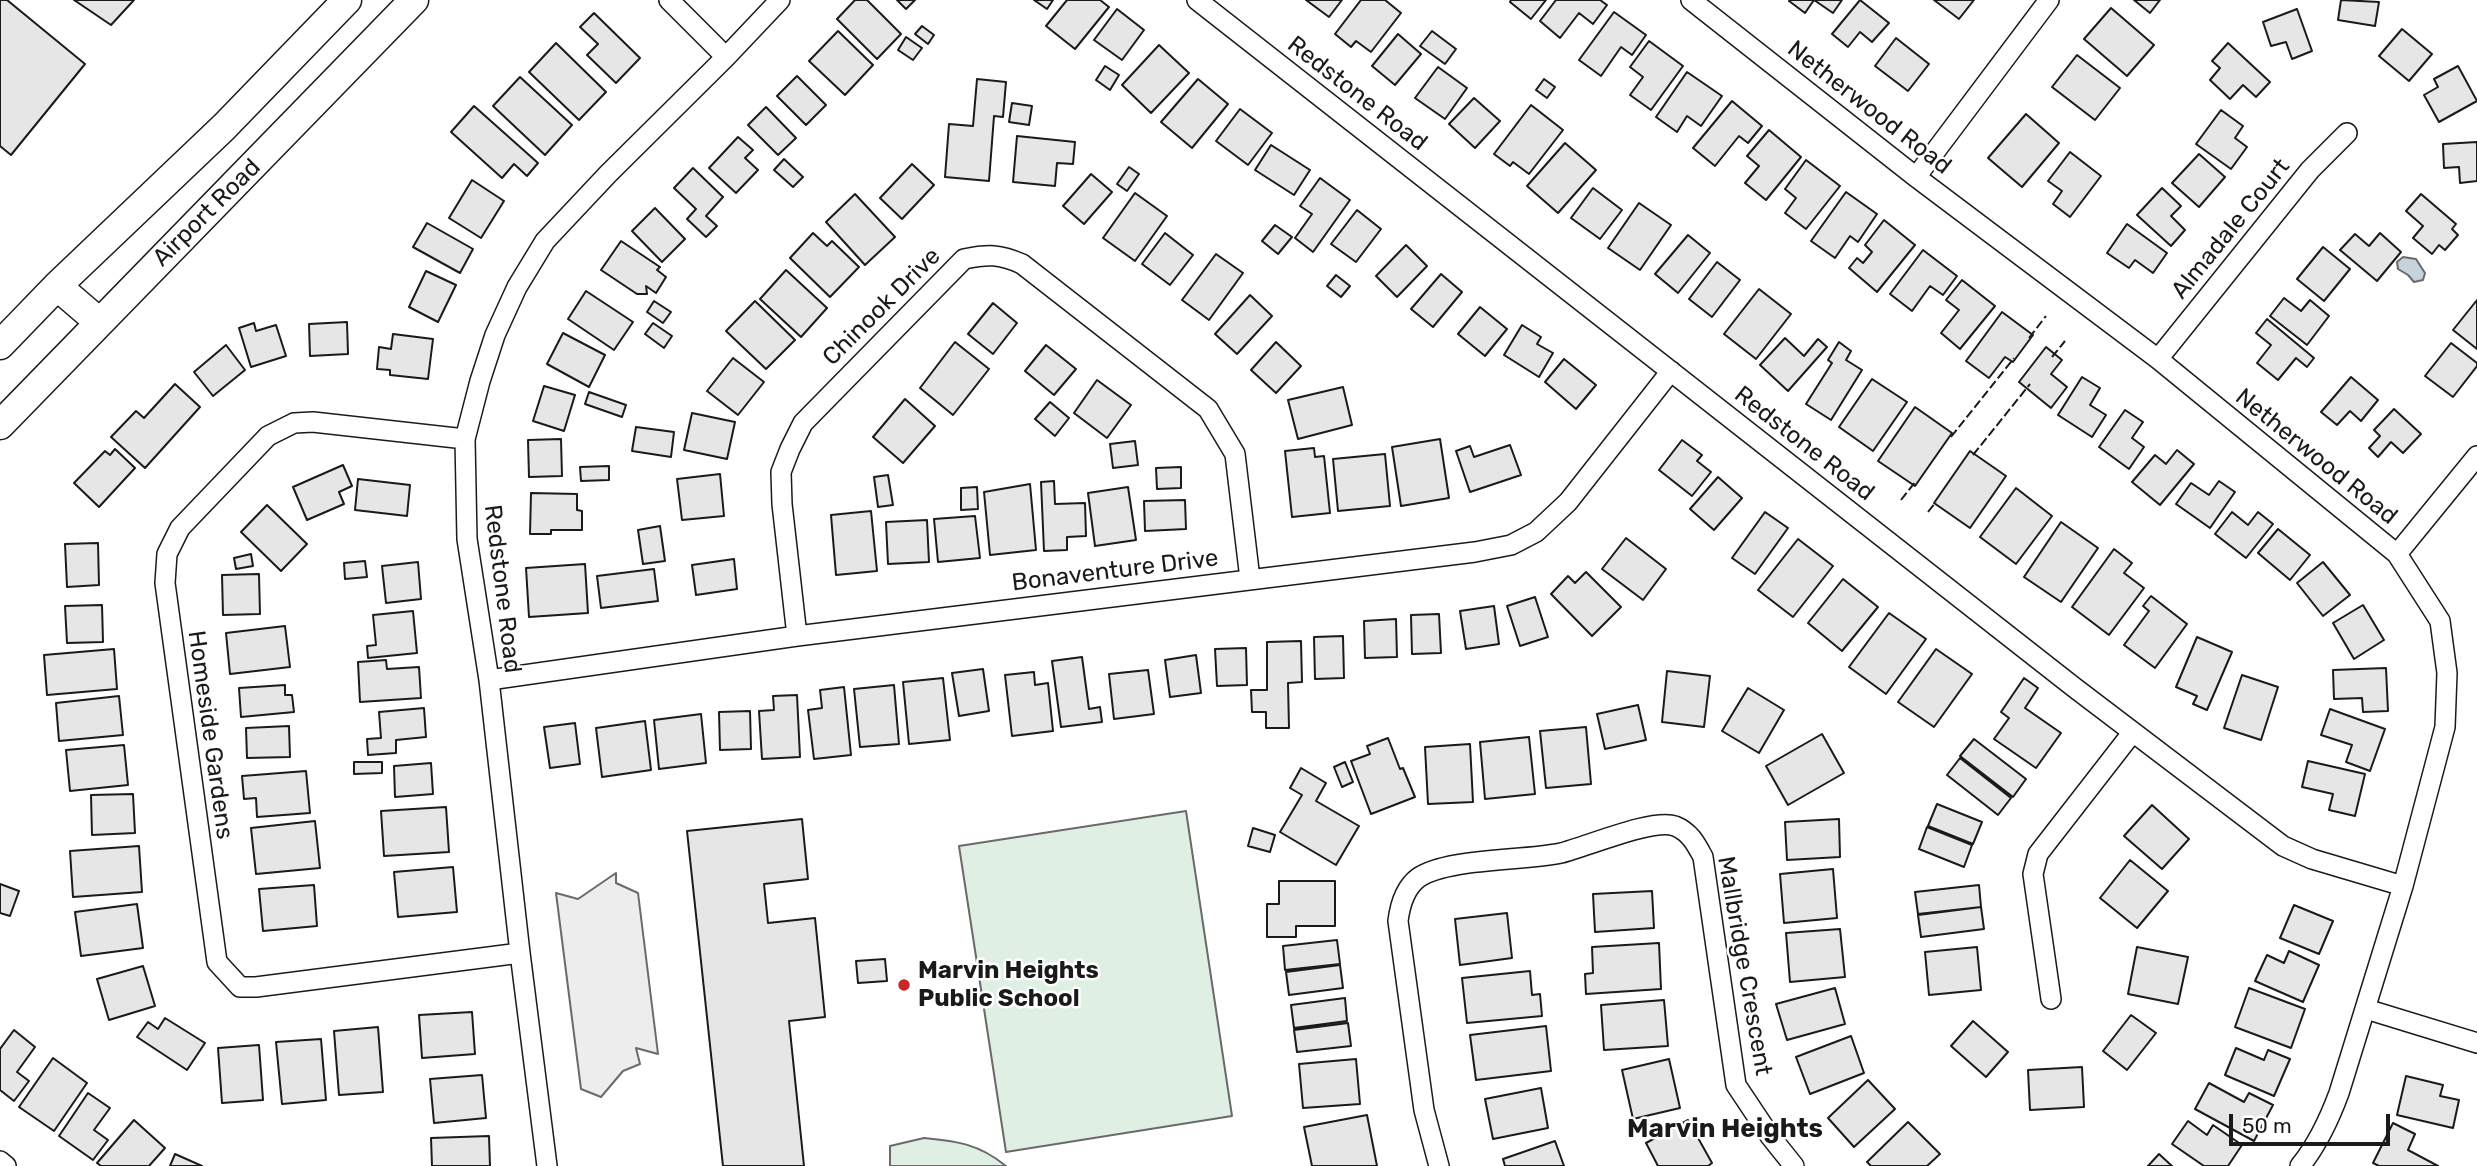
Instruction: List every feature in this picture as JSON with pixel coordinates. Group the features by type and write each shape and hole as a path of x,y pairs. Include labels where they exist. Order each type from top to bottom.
{"main road":[{"name":"Airport Road","path":"0,345 57,286 224,127 347,0"},
{"name":"Airport Road","path":"0,425 414,0"},
{"path":"57,286 99,322"}],"street":[{"path":"669,0 726,57"},
{"name":"Redstone Road","path":"547,1166 489,680 467,539 465,439 495,335 517,287 545,241 779,0"},
{"name":"Redstone Road","path":"1197,0 2133,733 2283,846 2312,859 2403,886"},
{"name":"Netherwood Road","path":"1691,0 1916,177 2158,359 2396,554 2440,621 2447,673 2445,727 2403,886 2330,1119 2314,1149 2300,1166"},
{"path":"1916,177 2049,0"},
{"name":"Almadale Court","path":"2158,359 2310,170 2347,133"},
{"name":"Chinook Drive","path":"797,636 782,504 781,472 803,423 964,259 980,255 1003,255 1022,264 1208,409 1235,454 1250,579"},
{"name":"Bonaventure Drive","path":"489,680 797,636 1475,552 1511,545 1536,532 1568,502 1671,371"},
{"name":"Homeside Gardens","path":"465,439 313,422 294,423 268,436 180,528 167,554 164,583 217,962 230,978 240,987 256,987 520,953"},
{"path":"2396,554 2477,456"},
{"path":"2050,999 2033,874 2038,854 2133,733"},
{"name":"Mallbridge Crescent","path":"1439,1166 1424,1110 1398,921 1409,888 1417,879 1438,868 1560,853 1651,826 1674,825 1693,838 1703,857 1736,1085 1794,1166"},
{"path":"2366,1009 2477,1043"},
{"path":"0,1161 6,1166"}],"green space":[{"path":"1186,811 1232,1116 1006,1152 959,846"},
{"path":"924,1138 977,1148 1006,1166 890,1166 890,1146"}],"shaded area":[{"path":"2403,257 2416,259 2425,273 2423,280 2414,282 2398,269 2397,262"},
{"path":"616,873 616,883 638,893 658,1054 636,1048 640,1064 623,1071 601,1097 581,1089 556,893 578,899"}],"building":[{"path":"0,0 7,0 85,64 11,155 0,146"},
{"path":"74,0 134,0 111,25"},
{"path":"855,0 867,0 901,34 877,59 837,19"},
{"path":"897,0 915,0 906,9"},
{"path":"1034,0 1053,0 1047,9"},
{"path":"1067,0 1100,0 1109,7 1075,49 1046,26"},
{"path":"1306,0 1342,0 1329,17"},
{"path":"1361,0 1385,0 1401,13 1371,52 1356,41 1351,47 1335,34"},
{"path":"1546,0 1531,19 1510,2"},
{"path":"1556,0 1600,0 1607,5 1593,24 1579,13 1560,38 1540,21"},
{"path":"1790,0 1814,0 1805,13"},
{"path":"1814,0 1842,0 1833,13"},
{"path":"1860,0 1889,23 1872,42 1860,32 1848,47 1832,34"},
{"path":"1934,0 1974,0 1959,19"},
{"path":"2134,0 2160,0 2150,13"},
{"path":"2341,0 2379,2 2375,26 2338,20"},
{"path":"2111,8 2154,45 2127,76 2084,39"},
{"path":"1117,9 1144,30 1122,60 1094,40"},
{"path":"2297,9 2312,51 2292,59 2286,42 2271,46 2263,22"},
{"path":"1614,12 1646,35 1632,55 1621,47 1601,76 1579,60"},
{"path":"594,13 640,58 616,83 587,55 598,44 580,27"},
{"path":"922,26 934,35 928,44 915,34"},
{"path":"2402,29 2432,54 2409,81 2379,56"},
{"path":"838,31 873,65 845,95 809,61"},
{"path":"1432,31 1456,49 1445,64 1420,46"},
{"path":"1398,34 1421,54 1395,85 1372,66"},
{"path":"906,37 922,48 913,60 898,50"},
{"path":"1896,38 1929,64 1908,91 1875,66"},
{"path":"1649,41 1683,66 1651,110 1630,95 1643,77 1630,67"},
{"path":"556,43 606,92 579,120 529,72"},
{"path":"2228,43 2270,82 2256,97 2243,85 2230,99 2210,80 2220,68 2212,61"},
{"path":"1159,45 1189,73 1151,113 1122,85"},
{"path":"2077,55 2120,88 2095,120 2052,87"},
{"path":"1105,66 1119,75 1110,90 1096,80"},
{"path":"2458,66 2477,101 2439,122 2424,95 2438,87 2434,79"},
{"path":"1438,67 1467,88 1445,119 1415,98"},
{"path":"1687,72 1722,96 1701,126 1687,116 1677,132 1656,117"},
{"path":"797,76 826,105 806,125 777,96"},
{"path":"520,77 572,125 545,155 493,106"},
{"path":"977,79 1006,82 1003,117 994,116 989,181 945,177 949,124 973,126"},
{"path":"1198,79 1228,104 1192,148 1161,122"},
{"path":"1544,79 1555,87 1547,98 1536,90"},
{"path":"1474,98 1500,121 1475,148 1449,124"},
{"path":"1732,101 1762,126 1748,143 1739,136 1715,166 1693,148"},
{"path":"1012,103 1032,106 1029,125 1009,122"},
{"path":"1531,105 1563,130 1529,174 1513,162 1510,166 1494,154"},
{"path":"474,106 538,163 527,176 514,164 502,178 451,132"},
{"path":"766,107 796,138 778,155 748,125"},
{"path":"1240,109 1272,133 1248,165 1216,141"},
{"path":"2221,110 2243,126 2235,138 2247,147 2231,169 2196,144"},
{"path":"2026,114 2059,143 2022,187 1988,158"},
{"path":"1769,130 1801,157 1766,200 1745,183 1759,166 1747,156"},
{"path":"1017,136 1075,142 1073,164 1057,163 1055,186 1013,182"},
{"path":"738,137 753,150 745,158 758,170 736,193 709,168"},
{"path":"2477,142 2477,181 2460,183 2459,167 2444,168 2443,144"},
{"path":"1565,143 1596,170 1558,213 1527,186"},
{"path":"1271,145 1310,170 1294,195 1255,170"},
{"path":"2070,152 2101,176 2070,217 2053,204 2062,191 2048,181"},
{"path":"2199,154 2225,177 2199,207 2172,183"},
{"path":"784,159 803,177 793,187 774,170"},
{"path":"1806,160 1840,186 1806,229 1785,213 1796,198 1785,189"},
{"path":"912,164 934,185 902,219 880,198"},
{"path":"1129,167 1139,174 1127,191 1117,184"},
{"path":"693,168 723,197 706,216 717,226 706,237 687,219 696,209 674,188"},
{"path":"1091,174 1112,192 1084,224 1063,206"},
{"path":"1320,178 1350,200 1313,252 1295,238 1312,214 1300,206"},
{"path":"472,180 504,201 481,238 449,218"},
{"path":"1593,188 1622,210 1600,239 1571,218"},
{"path":"2162,188 2181,206 2171,216 2185,230 2171,246 2137,215"},
{"path":"1846,192 1877,214 1858,242 1850,236 1835,258 1811,241"},
{"path":"1135,193 1167,216 1135,261 1103,238"},
{"path":"855,194 895,237 865,265 826,222"},
{"path":"2421,194 2456,224 2452,229 2458,235 2445,250 2439,245 2432,254 2413,238 2423,226 2406,211"},
{"path":"1639,203 1671,225 1640,270 1608,248"},
{"path":"655,208 685,239 662,262 632,231"},
{"path":"1357,210 1381,229 1356,262 1331,244"},
{"path":"1884,220 1915,245 1877,292 1849,268 1857,258 1863,263 1872,252 1865,245"},
{"path":"427,223 473,249 460,273 413,247"},
{"path":"2127,224 2167,253 2153,273 2135,260 2129,268 2107,253"},
{"path":"1275,225 1292,237 1278,254 1262,241"},
{"path":"813,233 827,246 832,241 859,267 830,297 790,258"},
{"path":"1165,233 1193,255 1170,285 1142,264"},
{"path":"2380,233 2401,252 2377,281 2340,250 2355,234 2369,246"},
{"path":"1688,235 1710,253 1678,293 1655,274"},
{"path":"621,241 660,267 657,270 666,277 656,293 646,286 647,294 637,294 601,270"},
{"path":"1406,245 1427,266 1397,297 1376,276"},
{"path":"2323,247 2350,269 2324,301 2297,279"},
{"path":"1923,250 1957,276 1943,295 1930,286 1912,311 1890,294"},
{"path":"1216,254 1243,273 1209,320 1182,300"},
{"path":"1717,262 1740,280 1712,317 1689,299"},
{"path":"786,270 827,308 801,337 760,299"},
{"path":"426,271 456,285 438,322 409,307"},
{"path":"1441,274 1462,292 1433,327 1411,309"},
{"path":"1336,275 1350,286 1341,297 1327,286"},
{"path":"1962,280 1995,306 1960,349 1941,333 1959,310 1946,300"},
{"path":"1759,289 1791,314 1756,359 1724,334"},
{"path":"586,291 633,322 614,350 568,319"},
{"path":"1250,295 1272,316 1237,354 1215,334"},
{"path":"2284,298 2301,311 2310,300 2329,316 2307,345 2270,316"},
{"path":"2477,300 2477,349 2453,330"},
{"path":"654,301 671,312 663,323 647,312"},
{"path":"755,301 795,340 766,369 726,331"},
{"path":"993,303 1017,323 993,354 968,334"},
{"path":"1480,307 1507,329 1485,356 1458,334"},
{"path":"2002,312 2033,335 2013,362 2005,357 1989,378 1966,361"},
{"path":"2267,319 2314,358 2307,367 2296,358 2278,380 2257,363 2271,345 2256,333"},
{"path":"347,322 348,354 310,356 309,324"},
{"path":"254,323 256,331 276,325 286,356 251,367 239,328"},
{"path":"653,323 672,336 664,348 645,334"},
{"path":"1522,325 1541,337 1537,344 1553,353 1539,377 1504,355"},
{"path":"563,333 605,355 589,387 547,364"},
{"path":"393,334 433,339 428,379 390,375 390,370 377,369 379,347 391,349"},
{"path":"1785,338 1804,356 1818,339 1827,347 1788,391 1760,365"},
{"path":"955,342 989,369 953,415 920,388"},
{"path":"1276,342 1301,366 1276,393 1251,370"},
{"path":"1839,342 1851,351 1846,360 1862,370 1831,420 1806,404 1832,363 1828,360"},
{"path":"2451,343 2477,363 2453,397 2425,376"},
{"path":"226,345 245,370 213,396 194,372"},
{"path":"1046,345 1076,369 1054,395 1025,371"},
{"path":"2046,347 2062,360 2051,374 2067,387 2051,408 2019,382"},
{"path":"733,358 764,382 738,415 707,391"},
{"path":"1564,359 1596,385 1576,409 1545,382"},
{"path":"2082,377 2100,388 2090,405 2106,415 2092,437 2058,415"},
{"path":"2351,377 2378,400 2361,421 2350,411 2337,425 2321,412"},
{"path":"1872,379 1907,402 1873,451 1839,427"},
{"path":"1097,380 1131,405 1107,438 1074,413"},
{"path":"175,384 200,407 145,468 111,437 136,411 144,418"},
{"path":"544,386 575,395 564,431 533,421"},
{"path":"1343,387 1352,425 1298,439 1288,400"},
{"path":"589,392 626,405 622,417 585,404"},
{"path":"905,399 935,426 903,463 873,437"},
{"path":"1050,402 1069,418 1055,436 1035,419"},
{"path":"1915,407 1952,433 1915,486 1878,461"},
{"path":"2394,409 2421,434 2403,453 2391,442 2378,457 2369,448 2380,436 2374,430"},
{"path":"2125,410 2143,422 2132,438 2144,447 2129,469 2099,447"},
{"path":"692,413 735,422 727,459 684,450"},
{"path":"636,427 674,432 671,457 632,451"},
{"path":"561,439 562,476 529,477 528,440"},
{"path":"1440,439 1449,498 1401,506 1392,447"},
{"path":"1682,440 1702,455 1697,461 1711,472 1692,496 1659,470"},
{"path":"1135,441 1138,465 1113,468 1110,444"},
{"path":"1510,445 1521,475 1470,492 1456,451 1470,446 1474,457"},
{"path":"1314,448 1315,457 1324,456 1330,513 1292,517 1285,451"},
{"path":"115,449 135,468 99,507 74,483 105,451 110,455"},
{"path":"2177,450 2194,464 2160,505 2132,482 2155,455 2166,464"},
{"path":"1970,451 2006,476 1970,528 1934,503"},
{"path":"1385,454 1390,506 1338,511 1333,459"},
{"path":"343,465 352,486 339,492 344,504 307,520 293,487"},
{"path":"609,466 609,480 581,481 580,467"},
{"path":"1181,467 1181,488 1157,489 1156,468"},
{"path":"720,474 724,516 682,520 677,479"},
{"path":"888,475 893,505 878,507 874,477"},
{"path":"1718,477 1742,498 1714,530 1690,509"},
{"path":"358,479 410,485 407,516 355,510"},
{"path":"1054,481 1055,504 1085,503 1086,536 1067,537 1067,550 1044,551 1041,482"},
{"path":"2219,481 2235,492 2210,528 2176,504 2191,483 2209,495"},
{"path":"1030,484 1036,550 990,555 984,492"},
{"path":"977,487 978,509 961,510 961,488"},
{"path":"1128,487 1136,540 1095,546 1088,493"},
{"path":"2016,488 2052,516 2016,564 1980,537"},
{"path":"531,493 577,494 577,510 582,511 582,530 551,530 551,534 530,534"},
{"path":"1185,500 1186,529 1145,531 1144,501"},
{"path":"267,505 307,544 281,571 241,532"},
{"path":"871,511 877,571 836,575 831,515"},
{"path":"1765,512 1788,528 1755,574 1732,558"},
{"path":"2232,512 2248,525 2258,512 2273,524 2246,558 2215,534"},
{"path":"975,516 980,558 938,562 934,519"},
{"path":"927,520 929,562 888,564 886,522"},
{"path":"2061,522 2098,548 2061,602 2024,577"},
{"path":"660,526 665,561 643,564 638,530"},
{"path":"2278,529 2310,555 2290,580 2258,553"},
{"path":"1626,538 1666,569 1643,600 1602,569"},
{"path":"1798,539 1833,566 1793,617 1758,590"},
{"path":"98,543 99,585 67,587 65,544"},
{"path":"2114,549 2132,563 2124,573 2144,588 2109,635 2072,607"},
{"path":"251,554 253,566 236,569 234,558"},
{"path":"734,559 737,589 696,595 692,565"},
{"path":"365,561 367,577 345,579 344,563"},
{"path":"418,562 421,599 386,603 382,566"},
{"path":"2323,562 2350,595 2323,616 2297,583"},
{"path":"585,564 588,613 529,617 526,568"},
{"path":"654,569 658,601 601,608 597,576"},
{"path":"1586,572 1621,607 1592,636 1551,594 1568,576 1575,583"},
{"path":"259,574 260,614 223,615 222,575"},
{"path":"1843,579 1878,607 1842,651 1808,623"},
{"path":"2151,596 2187,624 2155,668 2124,645 2149,611 2143,606"},
{"path":"1535,597 1548,637 1520,646 1507,606"},
{"path":"102,605 103,642 67,643 65,606"},
{"path":"2363,605 2384,640 2354,659 2333,623"},
{"path":"1494,606 1499,644 1466,649 1460,611"},
{"path":"413,611 417,653 368,658 367,646 376,645 373,615"},
{"path":"1889,613 1926,639 1886,694 1849,667"},
{"path":"1439,614 1441,653 1412,654 1411,615"},
{"path":"1396,619 1397,657 1365,658 1364,621"},
{"path":"285,626 290,667 230,674 226,633"},
{"path":"1343,636 1344,678 1315,679 1314,637"},
{"path":"2197,637 2232,652 2207,710 2193,704 2197,696 2176,687"},
{"path":"1301,641 1302,682 1288,683 1289,728 1266,728 1266,712 1252,712 1251,690 1267,690 1267,642"},
{"path":"1246,648 1247,685 1217,686 1215,649"},
{"path":"114,649 117,689 47,695 44,655"},
{"path":"1936,649 1972,674 1934,727 1898,702"},
{"path":"1196,655 1201,693 1170,697 1165,660"},
{"path":"1082,657 1089,709 1100,707 1102,722 1061,727 1052,661"},
{"path":"386,660 387,669 419,667 421,698 360,702 358,662"},
{"path":"2386,668 2388,711 2363,712 2362,698 2334,699 2333,670"},
{"path":"983,669 989,711 959,716 952,673"},
{"path":"1148,670 1154,714 1114,719 1109,674"},
{"path":"1667,671 1710,676 1704,727 1662,722"},
{"path":"1034,672 1035,685 1048,683 1053,731 1012,736 1005,675"},
{"path":"2242,675 2278,687 2261,740 2224,728"},
{"path":"943,678 950,740 909,744 903,682"},
{"path":"2024,678 2038,688 2025,708 2061,733 2036,768 1994,739 2009,718 2001,712"},
{"path":"285,685 285,695 292,695 294,712 241,717 239,688"},
{"path":"894,685 899,744 860,747 854,689"},
{"path":"844,687 851,755 814,759 808,710 822,708 820,690"},
{"path":"1748,688 1784,710 1759,753 1722,731"},
{"path":"797,695 800,757 762,759 759,711 774,710 773,696"},
{"path":"119,696 123,735 59,741 56,703"},
{"path":"1638,705 1646,740 1605,749 1597,714"},
{"path":"424,708 426,737 396,740 396,753 368,755 367,739 381,738 379,712"},
{"path":"2330,709 2385,729 2370,771 2346,762 2352,745 2321,735"},
{"path":"750,711 751,749 720,750 719,712"},
{"path":"701,714 706,763 659,769 654,720"},
{"path":"645,721 651,770 602,777 596,728"},
{"path":"575,723 580,764 550,768 544,727"},
{"path":"289,726 290,757 247,758 246,728"},
{"path":"1586,727 1591,784 1546,788 1540,731"},
{"path":"1822,734 1844,773 1788,805 1766,766"},
{"path":"1529,737 1535,794 1485,799 1480,742"},
{"path":"1388,738 1415,797 1371,814 1351,761 1370,754 1367,746"},
{"path":"1974,739 2026,779 2013,797 1960,756"},
{"path":"1470,744 1473,802 1428,804 1425,747"},
{"path":"124,745 128,785 70,791 66,750"},
{"path":"1960,758 2011,798 1998,815 1947,775"},
{"path":"2308,761 2365,774 2355,816 2329,810 2333,794 2302,787"},
{"path":"354,762 382,762 382,773 354,774"},
{"path":"1345,762 1353,782 1342,787 1334,767"},
{"path":"431,763 433,794 395,797 394,766"},
{"path":"1301,768 1326,783 1316,801 1359,826 1336,865 1280,832 1302,795 1290,788"},
{"path":"306,771 310,813 257,817 256,798 244,799 242,776"},
{"path":"133,794 135,833 92,835 91,795"},
{"path":"1937,804 1982,822 1973,844 1928,826"},
{"path":"2152,805 2189,839 2162,869 2124,836"},
{"path":"446,807 449,852 384,856 381,811"},
{"path":"802,819 808,879 764,884 768,923 815,918 825,1017 789,1021 804,1166 723,1166 687,831"},
{"path":"1839,819 1840,857 1787,860 1785,822"},
{"path":"315,821 320,868 256,874 251,828"},
{"path":"1927,827 1972,845 1964,867 1919,849"},
{"path":"1253,828 1275,835 1270,852 1248,846"},
{"path":"139,846 142,892 73,897 70,851"},
{"path":"2130,860 2168,891 2137,928 2100,898"},
{"path":"453,867 457,912 398,917 394,872"},
{"path":"1833,869 1837,918 1784,923 1780,874"},
{"path":"1279,881 1335,881 1335,926 1296,926 1296,937 1267,937 1267,904 1279,904"},
{"path":"0,884 19,891 10,916 0,913"},
{"path":"314,885 317,926 263,931 259,889"},
{"path":"1979,885 1981,907 1918,914 1915,892"},
{"path":"1652,891 1654,928 1595,932 1593,894"},
{"path":"137,904 143,948 81,956 75,912"},
{"path":"2294,905 2333,921 2319,954 2280,938"},
{"path":"1981,907 1984,929 1921,937 1918,915"},
{"path":"1507,913 1512,958 1460,965 1455,919"},
{"path":"1840,929 1845,977 1790,982 1786,933"},
{"path":"1337,940 1340,964 1285,970 1283,946"},
{"path":"1659,943 1661,989 1586,994 1585,974 1593,973 1592,947"},
{"path":"1977,947 1981,990 1929,995 1925,952"},
{"path":"2137,947 2188,957 2178,1004 2128,994"},
{"path":"2289,951 2319,965 2303,1002 2255,981 2267,955 2284,963"},
{"path":"885,959 887,981 858,983 856,961"},
{"path":"1340,965 1343,988 1289,995 1286,972"},
{"path":"143,966 155,1006 109,1020 97,979"},
{"path":"1530,971 1532,995 1540,994 1542,1016 1467,1023 1462,978"},
{"path":"1835,988 1845,1024 1787,1040 1776,1004"},
{"path":"2249,988 2305,1009 2291,1048 2235,1027"},
{"path":"1345,998 1347,1021 1294,1028 1291,1005"},
{"path":"1664,1000 1668,1046 1604,1050 1601,1005"},
{"path":"472,1012 475,1054 422,1058 419,1015"},
{"path":"2131,1015 2156,1033 2127,1070 2103,1051"},
{"path":"165,1018 205,1043 187,1070 137,1037 148,1022 158,1029"},
{"path":"1973,1021 2008,1052 1986,1077 1951,1046"},
{"path":"1348,1023 1351,1046 1297,1052 1294,1030"},
{"path":"1546,1026 1551,1071 1476,1080 1470,1035"},
{"path":"378,1027 383,1092 339,1095 334,1031"},
{"path":"14,1030 35,1047 17,1072 29,1081 14,1101 0,1090 0,1049"},
{"path":"1851,1036 1864,1073 1810,1094 1796,1057"},
{"path":"321,1039 326,1100 282,1104 276,1042"},
{"path":"259,1045 263,1100 222,1103 218,1048"},
{"path":"2236,1048 2264,1060 2268,1050 2290,1059 2274,1096 2225,1075"},
{"path":"53,1058 87,1083 54,1131 19,1107"},
{"path":"1356,1059 1360,1104 1303,1108 1299,1064"},
{"path":"1669,1059 1680,1108 1633,1119 1622,1070"},
{"path":"2082,1067 2084,1107 2030,1110 2028,1070"},
{"path":"482,1075 486,1118 434,1123 430,1079"},
{"path":"2406,1076 2443,1085 2440,1096 2459,1100 2453,1128 2397,1115"},
{"path":"1868,1080 1895,1109 1854,1147 1828,1118"},
{"path":"2209,1083 2244,1102 2249,1093 2273,1105 2254,1141 2195,1109"},
{"path":"1541,1088 1548,1128 1493,1139 1485,1099"},
{"path":"88,1093 110,1108 94,1130 108,1140 93,1160 59,1136"},
{"path":"1367,1115 1377,1166 1312,1166 1304,1127"},
{"path":"134,1120 165,1148 149,1166 101,1166 97,1163"},
{"path":"1688,1120 1712,1163 1708,1166 1658,1166 1646,1143"},
{"path":"2188,1121 2207,1135 2213,1125 2242,1145 2228,1166 2204,1166 2172,1144"},
{"path":"1908,1122 1940,1154 1927,1166 1871,1166 1867,1162"},
{"path":"2393,1123 2415,1134 2408,1150 2438,1166 2379,1166 2373,1163"},
{"path":"489,1136 490,1166 432,1166 431,1138"},
{"path":"1555,1141 1564,1166 1505,1166 1503,1159"},
{"path":"175,1154 202,1166 170,1166"},
{"path":"2159,1154 2172,1166 2148,1166"}],"fence":[{"path":"2029,338 2046,316"},
{"path":"2052,357 2065,341"},
{"path":"1951,437 2014,358"},
{"path":"1973,455 2030,384"},
{"path":"1901,500 1916,481"},
{"path":"1928,512 1936,502"}],"place":[{"name":"Marvin Heights Public School","path":"904,985"}],"district":[{"name":"Marvin Heights","path":"1725,1129"}]}
